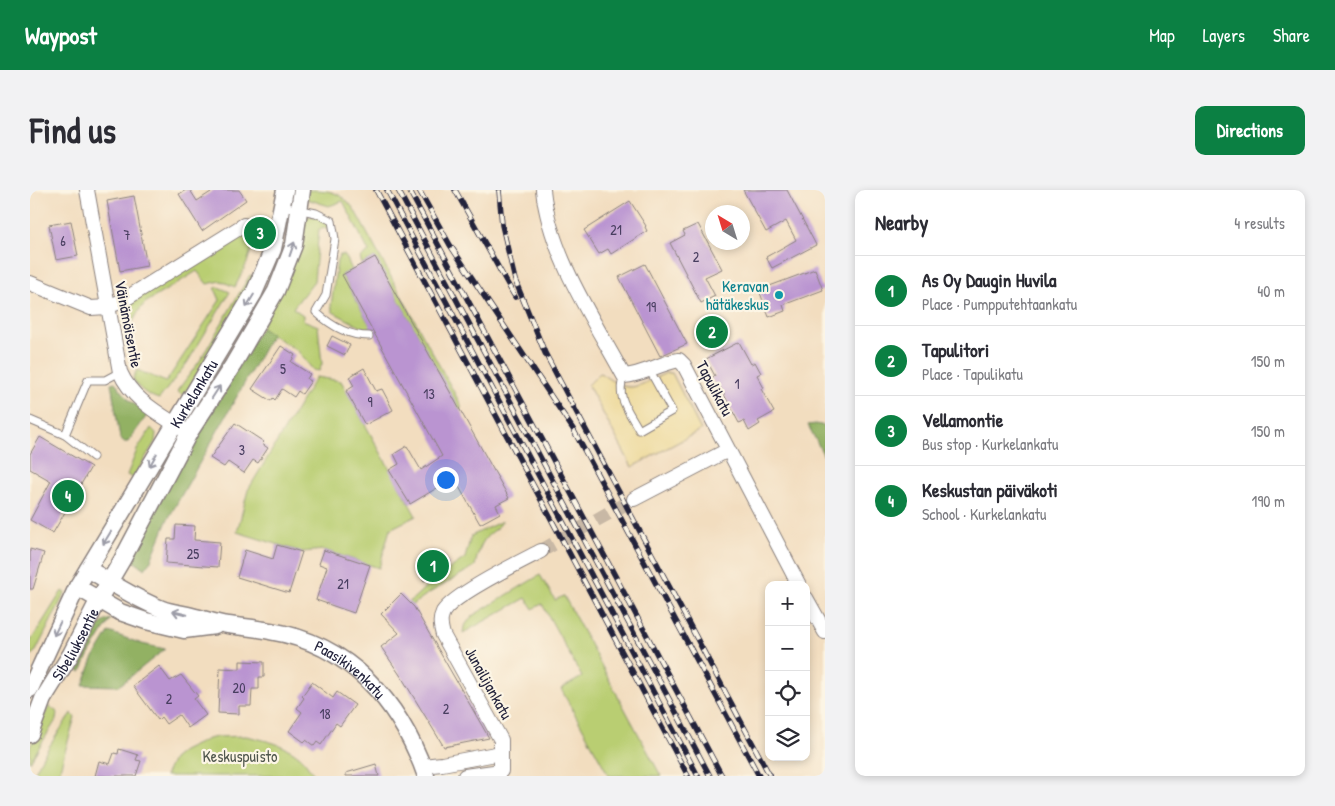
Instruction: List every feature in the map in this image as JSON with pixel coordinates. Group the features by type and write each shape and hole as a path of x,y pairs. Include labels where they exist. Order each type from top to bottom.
{"street":[{"name":"Väinämöisentie","path":"87,190 120,372 133,394 189,433"},
{"name":"Kurkelankatu","path":"109,582 189,433 233,365 276,291 294,245 302,190"},
{"path":"543,190 545,210 573,281 624,376"},
{"name":"Kurkelankatu","path":"77,587 254,293 273,249 284,198"},
{"path":"30,283 91,308 107,307 122,301 244,225"},
{"name":"Tapulikatu","path":"624,376 634,375 668,362 679,360 690,375 797,581"},
{"path":"634,499 728,450"},
{"name":"Junailijankatu","path":"502,774 501,740 443,635 440,620 450,604 464,594 541,551"},
{"name":"Paasikivenkatu","path":"88,570 137,598 163,609 228,625 272,631 315,643 360,672 389,704 403,726 424,771"},
{"name":"Sibeliuksentie","path":"30,734 43,699 71,654 109,582"},
{"name":"Paasikivenkatu","path":"77,587 120,612 146,621 184,630 228,625"},
{"name":"Sibeliuksentie","path":"30,689 34,670 77,587"},
{"path":"810,605 825,632"},
{"path":"424,771 501,753"},
{"path":"465,776 502,774"}],"lane":[{"path":"284,198 300,209 332,220 335,239 326,295 316,312 327,322 358,336 369,336"},
{"path":"624,376 620,394 639,430 672,411 649,369"},
{"path":"65,435 88,380 105,380 120,372"},
{"path":"30,420 65,435 93,457"}],"green space":[{"path":"308,190 322,190 339,195 354,209 462,407 459,409 375,257 362,264 360,258 369,252 343,201 329,206 307,199"},
{"path":"307,216 320,217 327,222 328,228 319,229 314,281 293,308 303,315 303,320 318,326 322,364 319,371 313,370 298,351 261,328 298,249"},
{"path":"250,230 255,230 256,234 247,263 235,287 221,281 207,284 197,271 145,303 131,325 122,322 127,317 126,311 134,299"},
{"path":"340,255 344,255 352,270 342,275 371,327 365,329 333,312 331,306 337,261"},
{"path":"250,275 253,276 252,283 187,392 182,395 177,391 199,362"},
{"path":"218,287 230,292 187,363 159,399 144,392 133,378 137,370 166,382 220,300 214,289"},
{"path":"261,328 272,334 167,521 151,560 145,569 130,559 135,546"},
{"path":"316,377 341,381 416,516 390,529 379,568 324,550 302,552 237,532 248,490"},
{"path":"115,382 130,401 148,414 128,442 123,442 120,438 111,383"},
{"path":"808,425 825,426 825,458"},
{"path":"151,428 156,433 155,442 133,478 127,475 137,450"},
{"path":"502,521 483,542 478,552 475,566 426,595 388,622 431,582 465,558 471,536"},
{"path":"540,575 555,600 564,596 661,776 609,776 561,689 582,677 542,604 533,609 526,598 463,633 464,627 472,616"},
{"path":"62,591 65,593 36,651 30,656 30,642"},
{"path":"111,619 88,656 81,672 75,669 84,646 92,633 103,622"},
{"path":"109,632 142,644 165,649 119,686 83,685 93,659"},
{"path":"49,706 57,712 56,720 30,762 30,747"},
{"path":"71,713 75,717 58,776 33,776 43,756"},
{"name":"Keskuspuisto","path":"246,736 274,743 288,749 302,759 315,776 165,776 173,759 183,751 208,739"}],"sand":[{"path":"600,373 619,384 632,387 666,373 672,373 701,430 632,467 588,385"}],"building":[{"path":"190,190 197,201 214,190 239,190 246,200 202,231 179,194"},
{"path":"743,190 787,190 816,245 772,268 766,257 796,240 786,221 766,232"},
{"path":"134,196 147,266 120,271 107,201"},
{"path":"630,201 646,226 647,231 611,254 608,249 599,254 584,230"},
{"path":"71,221 78,256 56,260 49,225"},
{"path":"698,224 705,237 705,250 712,250 722,269 705,277 715,296 701,303 670,243 685,235 683,231"},
{"path":"375,257 509,498 496,505 500,513 480,524 454,478 410,504 389,470 399,464 394,454 407,446 421,470 442,456 342,275"},
{"path":"645,264 687,344 660,356 619,277"},
{"name":"Keravan hätäkeskus","path":"815,269 823,290 783,305 785,311 769,317 759,290"},
{"path":"332,336 350,345 345,355 327,346"},
{"path":"739,342 751,364 755,362 761,373 757,375 764,388 761,389 774,412 758,421 760,424 749,431 744,421 739,423 720,387 717,389 711,378 715,376 706,359"},
{"path":"281,346 295,355 291,362 310,374 307,379 311,381 302,394 298,391 294,397 282,389 275,400 273,398 271,401 252,389"},
{"path":"364,368 376,391 382,389 393,410 365,425 346,391 354,386 349,377"},
{"path":"235,423 264,442 262,444 268,448 258,463 253,460 244,473 228,462 224,467 210,458"},
{"path":"40,437 91,467 53,533 30,520 51,481 30,469 30,454"},
{"path":"176,525 195,526 194,540 220,542 218,567 166,563 168,539 175,539"},
{"path":"277,545 302,552 289,593 237,577 245,550 273,559"},
{"path":"30,549 44,553 33,589 30,589"},
{"path":"324,550 370,565 354,613 316,600 327,567 319,564"},
{"path":"434,551 437,556 441,553 449,565 444,567 447,571 431,582 428,579 424,581 417,570 420,567 417,563"},
{"path":"401,594 414,607 489,738 444,747 381,647 399,633 381,614"},
{"path":"240,661 264,662 264,677 259,677 259,689 252,689 251,706 239,706 239,714 218,713 220,668 240,669"},
{"path":"159,666 170,681 181,675 198,696 194,699 206,715 188,728 179,715 166,724 161,717 158,720 133,686"},
{"path":"312,682 333,698 337,692 355,705 340,726 336,723 321,745 317,742 314,746 306,740 304,742 289,731 302,712 297,708 304,698 302,696"},
{"path":"119,749 138,755 136,760 141,761 136,776 95,776 99,761 110,764 114,753 118,754"},
{"path":"376,764 379,776 346,776 346,773"}],"tunnel":[{"path":"541,551 634,499"}],"railway":[{"path":"376,190 688,776"},
{"path":"387,190 698,776"},
{"path":"398,190 710,776"},
{"path":"409,190 722,776"},
{"path":"419,190 450,245 573,429 759,776"},
{"path":"455,190 515,297"},
{"path":"499,190 502,225 515,280 545,353 770,776"}],"place":[{"name":"Vellamontie","path":"260,233"},
{"name":"Keravan hätäkeskus","path":"779,295"},
{"name":"Tapulitori","path":"712,332"},
{"name":"Keskustan päiväkoti","path":"68,496"},
{"name":"As Oy Daugin Huvila","path":"433,566"}]}
